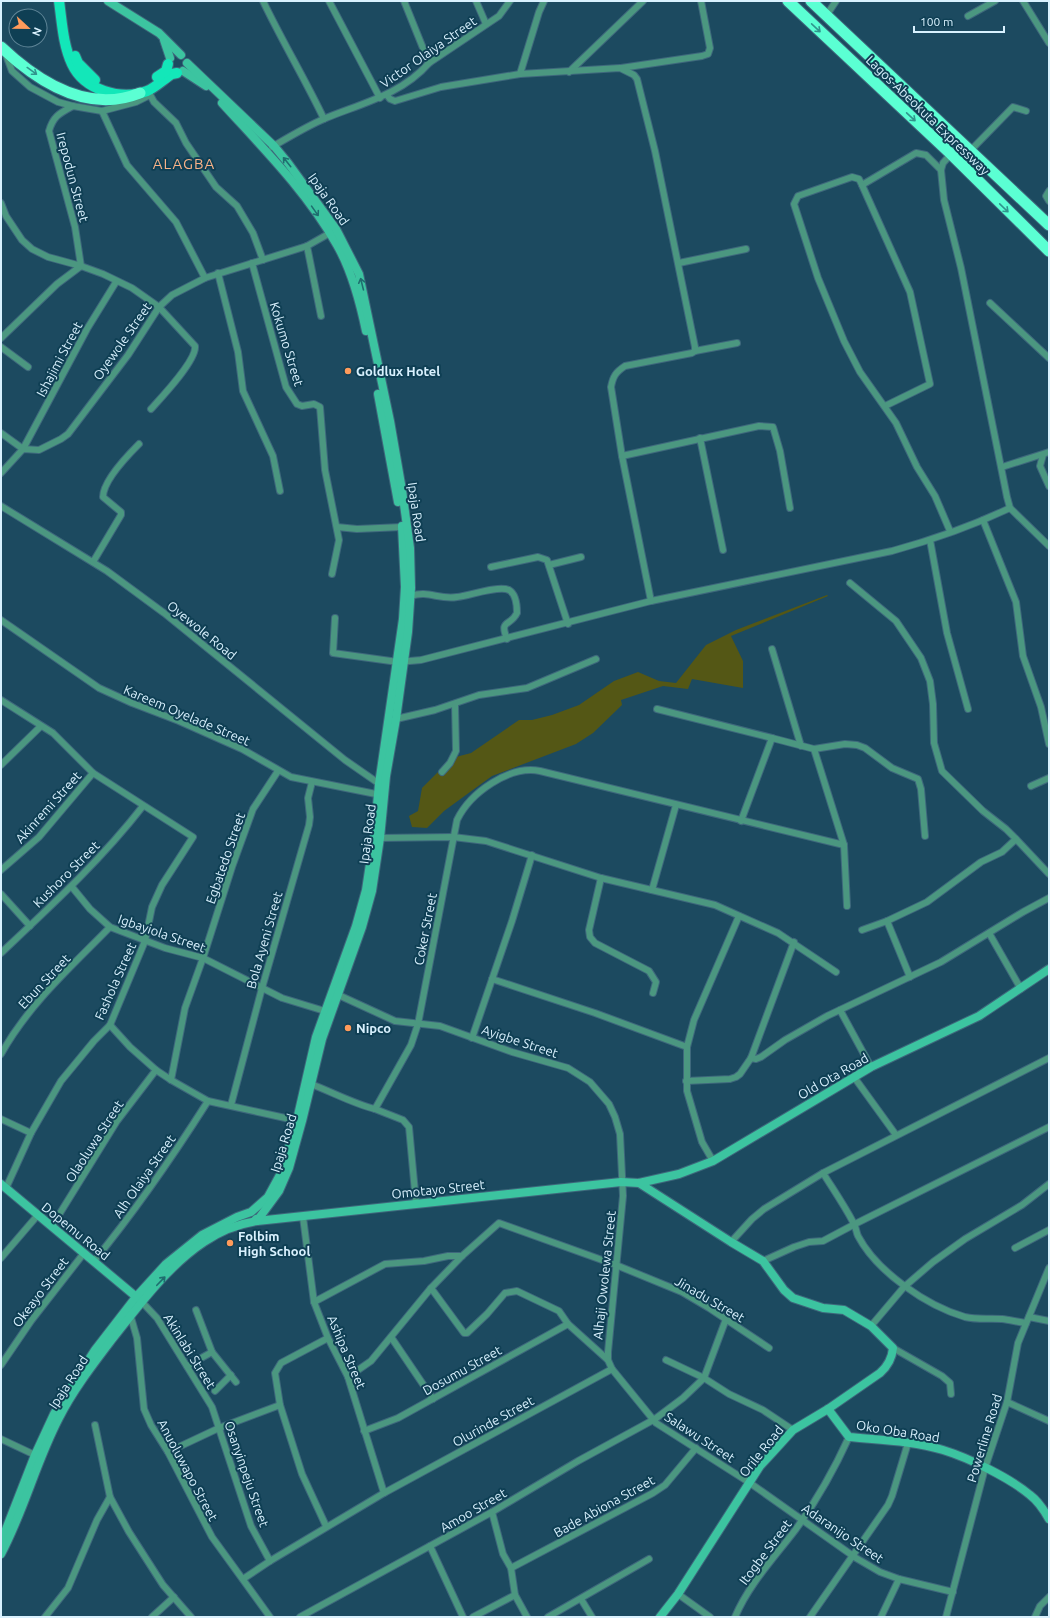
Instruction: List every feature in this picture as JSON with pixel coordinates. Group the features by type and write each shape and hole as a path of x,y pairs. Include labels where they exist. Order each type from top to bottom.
{"highway":[{"name":"Lagos-Abeokuta Expressway","path":"788,1 951,154 1049,251"},
{"name":"Lagos-Abeokuta Expressway","path":"811,1 825,16 1049,225"},
{"path":"3,49 45,81 83,98 100,101 119,100 146,93"}],"main road":[{"path":"59,1 66,45 72,65 77,73 94,87 103,92 120,95 146,93 172,74 180,72 187,63 185,58 163,37 144,23 108,1"},
{"path":"64,1 73,50 78,63 95,80 114,88 125,89 142,86 166,71 169,61 175,55 181,55"},
{"path":"163,37 170,69 180,72"},
{"name":"Ipaja Road","path":"187,63 274,146 312,193 336,229 359,274 397,462 407,526 405,601 396,719 381,790"},
{"name":"Ipaja Road","path":"1,1542 35,1455 54,1414 79,1373 166,1264 192,1242 237,1217 251,1212 268,1197 278,1181 300,1121 313,1047 368,904 377,838 381,790 410,596 402,527 384,422 359,302 343,257 330,233 297,186 207,87 180,72"},
{"name":"Old Ota Road","path":"621,1182 639,1183 679,1174 713,1161 854,1077 979,1016 1049,969"},
{"name":"Ipaja Road","path":"139,1299 205,1241 240,1224 257,1221 283,1184 311,1084 327,1012"},
{"name":"Omotayo Street","path":"257,1221 621,1182"},
{"path":"639,1183 763,1261 784,1290 793,1298 823,1308 844,1310 870,1326 893,1348"},
{"name":"Dopemu Road","path":"4,1186 37,1216 52,1226 139,1299"},
{"path":"251,1212 257,1221"},
{"name":"Ipaja Road","path":"1,1554 59,1417 129,1312"},
{"name":"Orile Road","path":"660,1617 678,1594 760,1466 793,1430 828,1409 880,1373 887,1366 892,1356 893,1348"},
{"name":"Oko Oba Road","path":"828,1409 849,1437 908,1443 943,1450 985,1468 1017,1485 1032,1496 1049,1519"}],"street":[{"path":"263,1 302,73 324,119"},
{"path":"329,1 380,98"},
{"path":"404,1 429,63"},
{"path":"476,1 486,24"},
{"name":"Victor Olaiya Street","path":"265,151 324,119 387,95 420,73 429,63 499,16 510,1"},
{"path":"520,74 539,12 544,1"},
{"path":"569,72 643,1"},
{"path":"387,95 390,99 395,100 441,88 520,74 620,68 702,56 708,54 710,48 701,1"},
{"path":"825,16 836,1"},
{"path":"968,16 995,1"},
{"path":"1023,1 1049,43"},
{"path":"3,49 12,71 30,87 58,102 102,111 136,102 146,93 176,123 186,143 216,187 237,206 253,233 263,260"},
{"path":"620,68 634,75 637,79 679,263 695,351"},
{"name":"Irepodun Street","path":"73,106 57,114 49,131 75,227 81,266"},
{"path":"970,151 1013,108 1026,111"},
{"path":"102,111 127,165 176,222 205,278"},
{"path":"862,185 916,154 926,155 941,170"},
{"path":"951,154 943,163 941,170 944,200 961,268 982,380 1002,467 1007,498 1010,508 1049,546"},
{"path":"885,406 930,384 910,292 859,179 852,177 798,196 794,204 818,278 838,328 860,372 896,423 917,467 935,496 950,531"},
{"path":"1049,191 1046,196 1049,201"},
{"path":"1,203 6,216 22,240 32,249 48,257 103,274 116,282 132,288 160,307 195,346 196,350 173,386 151,409"},
{"name":"Oyewole Street","path":"23,449 39,450 68,434 128,355 160,307 179,290 218,273 307,246 330,233"},
{"path":"307,246 321,316"},
{"path":"679,263 746,249"},
{"name":"Kokumo Street","path":"252,263 286,387 297,404 302,406 314,404 320,407 325,470 340,540 332,574"},
{"path":"1,338 57,284 81,266"},
{"path":"218,273 238,352 243,391 273,456 280,491"},
{"name":"Ishajimi Street","path":"23,449 87,329 116,282"},
{"path":"990,304 1049,358"},
{"path":"651,601 622,456 611,387 613,378 617,371 625,366 737,343"},
{"path":"1,347 28,367"},
{"path":"622,456 759,426 773,427 780,451 790,508"},
{"path":"1,433 23,449 1,473"},
{"path":"700,438 723,550"},
{"path":"93,562 121,515 121,512 103,497 104,486 124,460 139,444"},
{"path":"1002,467 1049,452"},
{"path":"1043,455 1040,466 1049,486"},
{"name":"Oyewole Road","path":"1,506 93,562 164,613 381,790"},
{"path":"335,618 332,652 401,662 507,639 651,601 852,560 930,540 1010,508"},
{"path":"983,520 1016,602 1023,656 1041,707 1049,744"},
{"path":"337,526 357,529 402,527"},
{"path":"930,540 947,633 968,709"},
{"path":"491,566 543,557 549,565 568,624"},
{"path":"549,565 581,557"},
{"path":"850,583 896,620 921,658 930,681 933,704 934,743 942,771 983,811 1006,829 1049,874"},
{"path":"410,596 426,593 441,597 453,598 493,590 510,591 513,594 517,613 504,626 503,629 507,639"},
{"name":"Kareem Oyelade Street","path":"1,620 99,688 242,749 278,771 291,777 312,782 381,790"},
{"path":"772,649 801,746"},
{"path":"396,719 455,704 479,695 527,688 596,659"},
{"path":"1,700 53,733 93,773 143,806"},
{"path":"442,772 450,763 456,751 455,704"},
{"path":"656,709 814,749 845,744 857,745 865,748 892,768 918,779 921,789 925,836"},
{"path":"1,765 41,726"},
{"path":"741,821 772,738"},
{"path":"814,749 844,845 847,906"},
{"name":"Coker Street","path":"375,1109 411,1045 418,1024 457,820 468,801 496,782 517,771 529,769 844,845"},
{"name":"Egbatedo Street","path":"171,1080 185,1008 203,958 232,866 253,809 278,771"},
{"name":"Akinremi Street","path":"1,870 39,837 93,773"},
{"path":"1031,786 1049,778"},
{"name":"Bola Ayeni Street","path":"231,1105 308,825 310,817 308,798 312,782"},
{"path":"652,890 676,805"},
{"name":"Fashola Street","path":"4,1186 30,1133 61,1081 94,1041 110,1025 145,941 152,907 162,885 193,837 143,806"},
{"name":"Kushoro Street","path":"1,953 72,887 125,830 143,806"},
{"path":"377,838 453,837 486,841 601,878 715,905 794,942 836,972"},
{"path":"862,930 910,911 942,892 971,869 1002,852 1016,839"},
{"path":"472,1038 532,855"},
{"path":"601,878 589,930 590,937 595,942 649,971 656,982 653,993"},
{"name":"Igbayiola Street","path":"72,887 90,909 110,927 165,948 203,958 282,998 327,1012"},
{"path":"1,894 30,926"},
{"path":"751,1058 756,1059 761,1057 786,1040 840,1010 910,977 962,950 1049,898"},
{"path":"713,1161 702,1142 691,1108 686,1081 687,1047 694,1020 738,916"},
{"path":"887,921 910,977"},
{"name":"Ebun Street","path":"1,1054 15,1030 34,1005 110,927"},
{"path":"989,933 1021,989"},
{"path":"686,1081 730,1079 740,1074 751,1058 794,942"},
{"path":"492,979 595,1013 687,1047"},
{"name":"Ayigbe Street","path":"335,993 395,1021 440,1026 512,1052 568,1068 590,1082 609,1104 615,1117 620,1134 621,1182"},
{"path":"840,1010 871,1068"},
{"path":"110,1025 130,1047 156,1070 208,1101 300,1121"},
{"path":"731,1242 752,1219 764,1209 823,1173 1049,1058"},
{"name":"Olaoluwa Street","path":"52,1226 117,1122 156,1070"},
{"path":"854,1077 896,1135"},
{"path":"311,1084 403,1120 409,1127 416,1203"},
{"name":"Alh Olaiya Street","path":"94,1261 130,1217 181,1144 208,1101"},
{"path":"1,1119 30,1133"},
{"path":"763,1261 809,1242 823,1241 1049,1126"},
{"path":"823,1173 854,1224 858,1236 865,1246 880,1264 904,1287 939,1307 965,1317 977,1319 1001,1319 1026,1323"},
{"name":"Alhaji Owolewa Street","path":"612,1369 608,1360 621,1224 623,1196 621,1182"},
{"path":"870,1326 904,1287 933,1262 965,1238 1022,1205 1049,1184"},
{"path":"1,1258 37,1216"},
{"name":"Ashipa Street","path":"303,1216 314,1302 328,1338 348,1377 384,1493"},
{"name":"Jinadu Street","path":"348,1377 371,1361 431,1288 462,1256 495,1226 503,1224 616,1265 682,1292 769,1348"},
{"path":"1015,1248 1049,1230"},
{"name":"Okeayo Street","path":"2,1361 84,1253"},
{"path":"314,1302 385,1264 424,1261 448,1256 462,1256"},
{"name":"Powerline Road","path":"946,1617 985,1468 1007,1402 1018,1343 1049,1268"},
{"path":"431,1288 464,1333 467,1333 487,1314 505,1293 517,1291 550,1305 559,1311 568,1324 608,1360"},
{"name":"Akinlabi Street","path":"139,1299 157,1318 188,1366 215,1416"},
{"path":"196,1310 212,1352 236,1382"},
{"name":"Anuoluwapo Street","path":"129,1312 137,1338 144,1409 151,1425 168,1452 212,1537 270,1617"},
{"path":"1029,1317 1049,1320"},
{"path":"704,1378 726,1319"},
{"name":"Dosumu Street","path":"364,1432 398,1418 568,1324"},
{"path":"391,1337 433,1398"},
{"path":"326,1526 302,1474 280,1405 275,1374 281,1363 328,1338"},
{"path":"893,1348 942,1376 950,1383 951,1394"},
{"path":"188,1366 212,1352"},
{"path":"666,1360 704,1378 729,1394 763,1410 793,1430"},
{"name":"Salawu Street","path":"612,1369 628,1387 642,1408 655,1419 661,1427 750,1483"},
{"name":"Olurinde Street","path":"243,1579 326,1526 612,1369"},
{"path":"215,1391 231,1375"},
{"name":"Amoo Street","path":"300,1617 492,1512 578,1461 655,1419 683,1398 704,1378"},
{"path":"1007,1402 1049,1421"},
{"path":"168,1452 219,1428 280,1405"},
{"name":"Osanyinpeju Street","path":"215,1416 251,1526 270,1561"},
{"path":"95,1425 110,1497 129,1532 158,1579 191,1617"},
{"name":"Itogbe Street","path":"735,1617 760,1574 803,1519 836,1466 849,1437"},
{"path":"1,1439 35,1455"},
{"path":"810,1617 892,1496 908,1443"},
{"name":"Bade Abiona Street","path":"511,1568 653,1493 665,1485 696,1448"},
{"name":"Adaranijo Street","path":"750,1483 853,1555 880,1572 899,1580 953,1592"},
{"path":"45,1617 68,1588 97,1520 110,1497"},
{"path":"492,1512 503,1554 511,1568 515,1595 527,1617"},
{"path":"430,1546 463,1617"},
{"path":"548,1617 650,1559"},
{"path":"881,1617 899,1580"},
{"path":"678,1594 710,1617"},
{"path":"473,1617 515,1595"},
{"path":"152,1617 174,1597"},
{"path":"1035,1617 1040,1606 1049,1597"},
{"path":"581,1599 592,1617"}],"shaded area":[{"path":"827,595 828,596 731,636 743,661 743,688 692,679 688,689 663,686 621,700 622,705 593,733 576,744 492,776 444,811 427,828 412,827 409,816 418,811 422,788 452,758 471,753 519,720 532,720 552,715 579,705 614,681 638,672 659,681 676,683 706,645 736,630"}],"place":[{"name":"Goldlux Hotel","path":"348,371"},
{"name":"Nipco","path":"348,1028"},
{"name":"Folbim High School","path":"230,1243"}],"district":[{"name":"ALAGBA","path":"184,163"}]}
